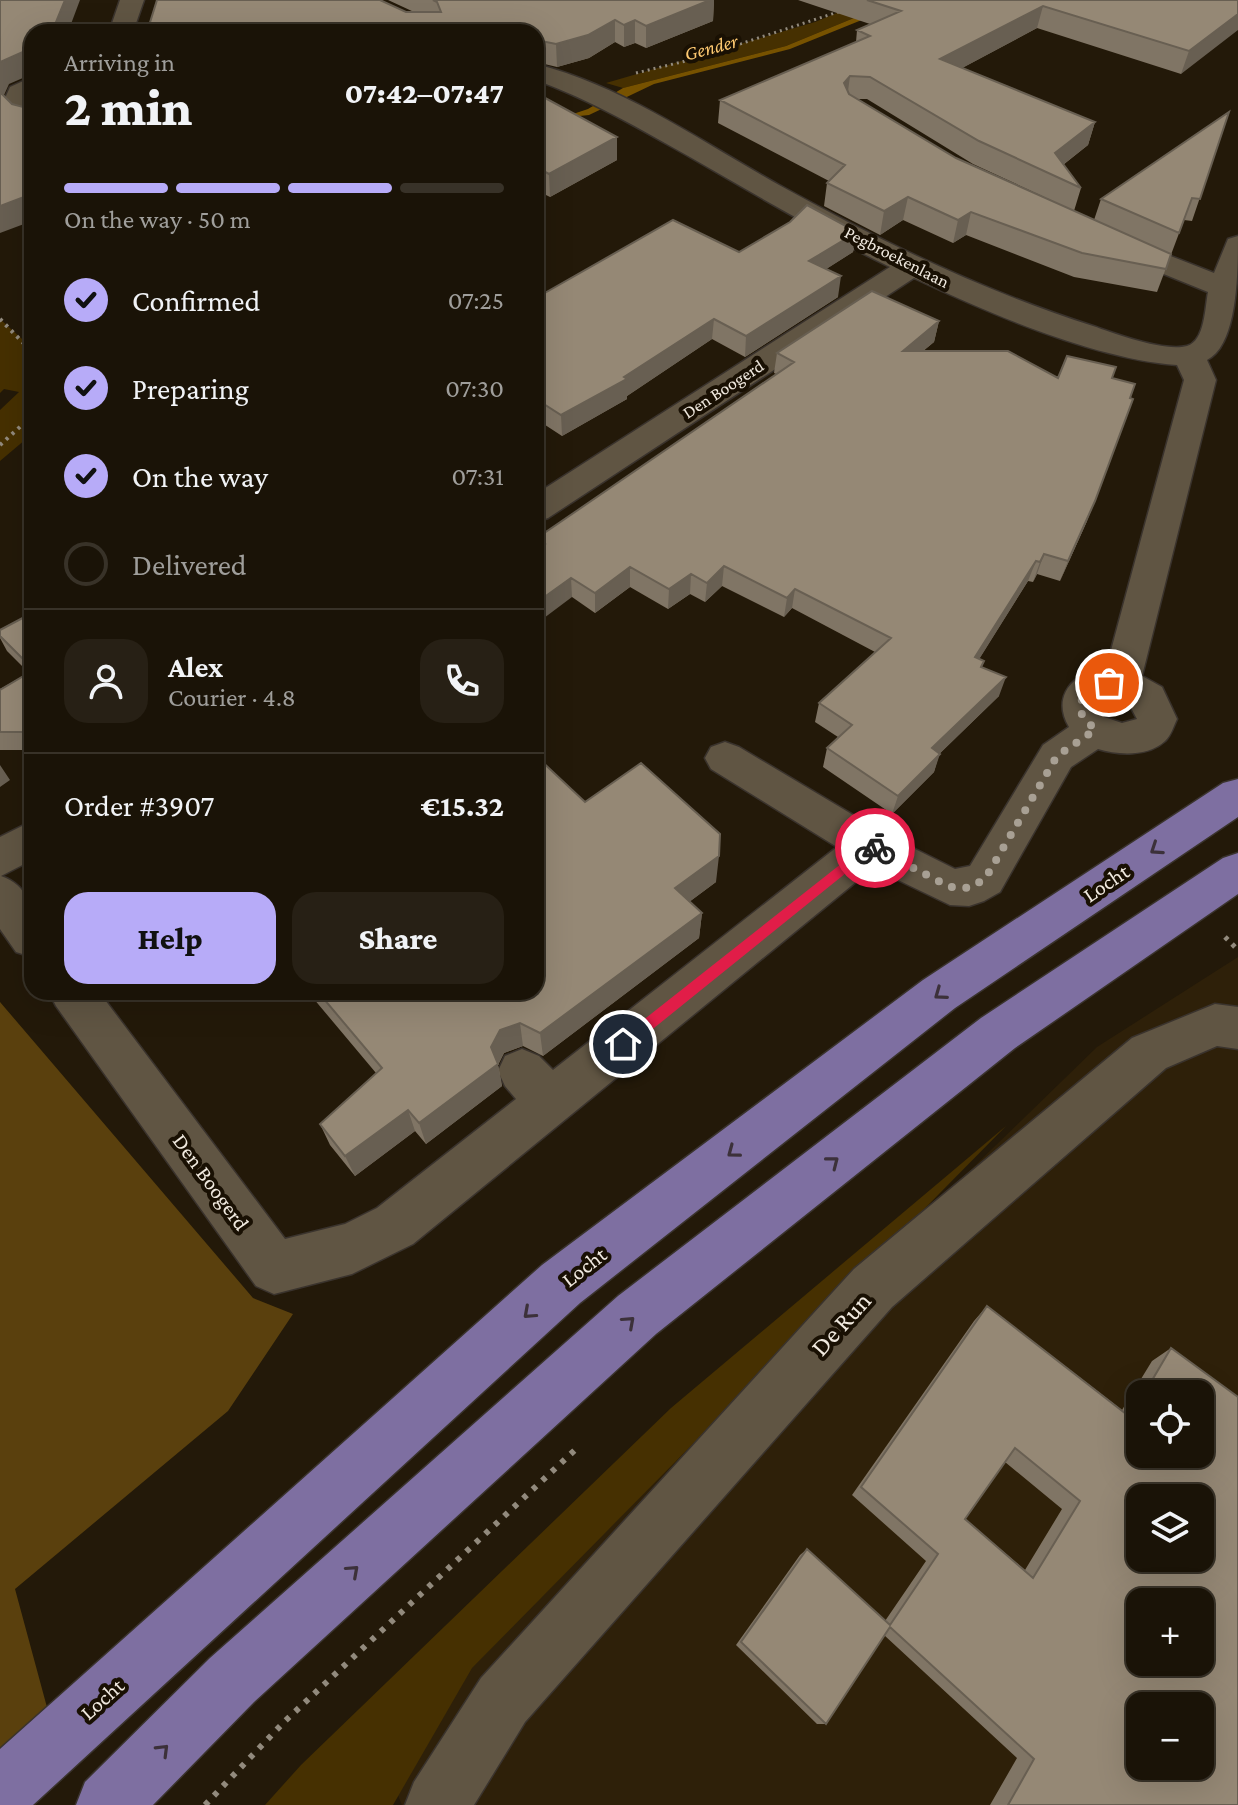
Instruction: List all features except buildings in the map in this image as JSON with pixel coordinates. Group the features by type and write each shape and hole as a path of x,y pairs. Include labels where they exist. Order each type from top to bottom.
{"main road":[{"name":"Locht","path":"0,1792 561,1284 939,994 1229,800"},
{"path":"108,1805 232,1680 637,1315 998,1033 1238,871"}],"street":[{"path":"124,24 132,0"},
{"name":"Pegbroekenlaan","path":"544,75 586,90 622,108 910,267 1008,309 1089,335 1159,353 1189,356"},
{"path":"24,89 15,99 15,105 24,112"},
{"path":"1084,230 1139,256 1224,288"},
{"path":"1121,684 1200,380 1189,356 1202,351 1214,339 1224,288 1238,245"},
{"name":"Den Boogerd","path":"544,505 910,267"},
{"path":"1097,684 1121,684 1135,688 1154,706 1157,716 1155,726 1136,739 1108,736 1095,730 1081,713 1082,696 1097,684"},
{"path":"725,758 870,846 950,887 969,888 985,879 1057,756 1095,730"},
{"path":"0,859 24,843"},
{"name":"Den Boogerd","path":"78,1000 274,1268 352,1248 395,1226 536,1087 870,846"},
{"path":"0,894 24,927"},
{"name":"De Run","path":"437,1805 503,1700 873,1288 1149,1053 1215,1025 1238,1028"}],"path":[{"path":"586,90 694,59 850,8"},
{"path":"0,319 24,344"},
{"path":"0,445 24,423"},
{"path":"1212,946 1225,937 1238,950"},
{"path":"205,1805 285,1721 583,1442"}],"shaded area":[{"path":"868,0 866,13 786,46 623,88 606,83 815,22"},
{"path":"866,13 879,13 790,49 654,84 589,115 561,118 588,109 623,88 786,46"},
{"path":"0,319 24,341 24,441 0,461 0,410 19,392 4,389 0,393"},
{"path":"1238,957 1238,1805 402,1805 377,1746 1097,1047"},
{"path":"0,1002 253,1298 293,1314 228,1411 15,1589 48,1711 0,1756"},
{"path":"1006,1126 472,1668 393,1805 265,1805 301,1765 671,1408"}],"way so far":[{"path":"875,848 950,887 969,888 985,879 1057,756 1095,730 1081,713 1079,704 1082,696 1097,684 1109,683"}],"route":[{"path":"623,1044 870,846 875,848"}],"water label":[{"name":"Gender","path":"711,47"}]}
